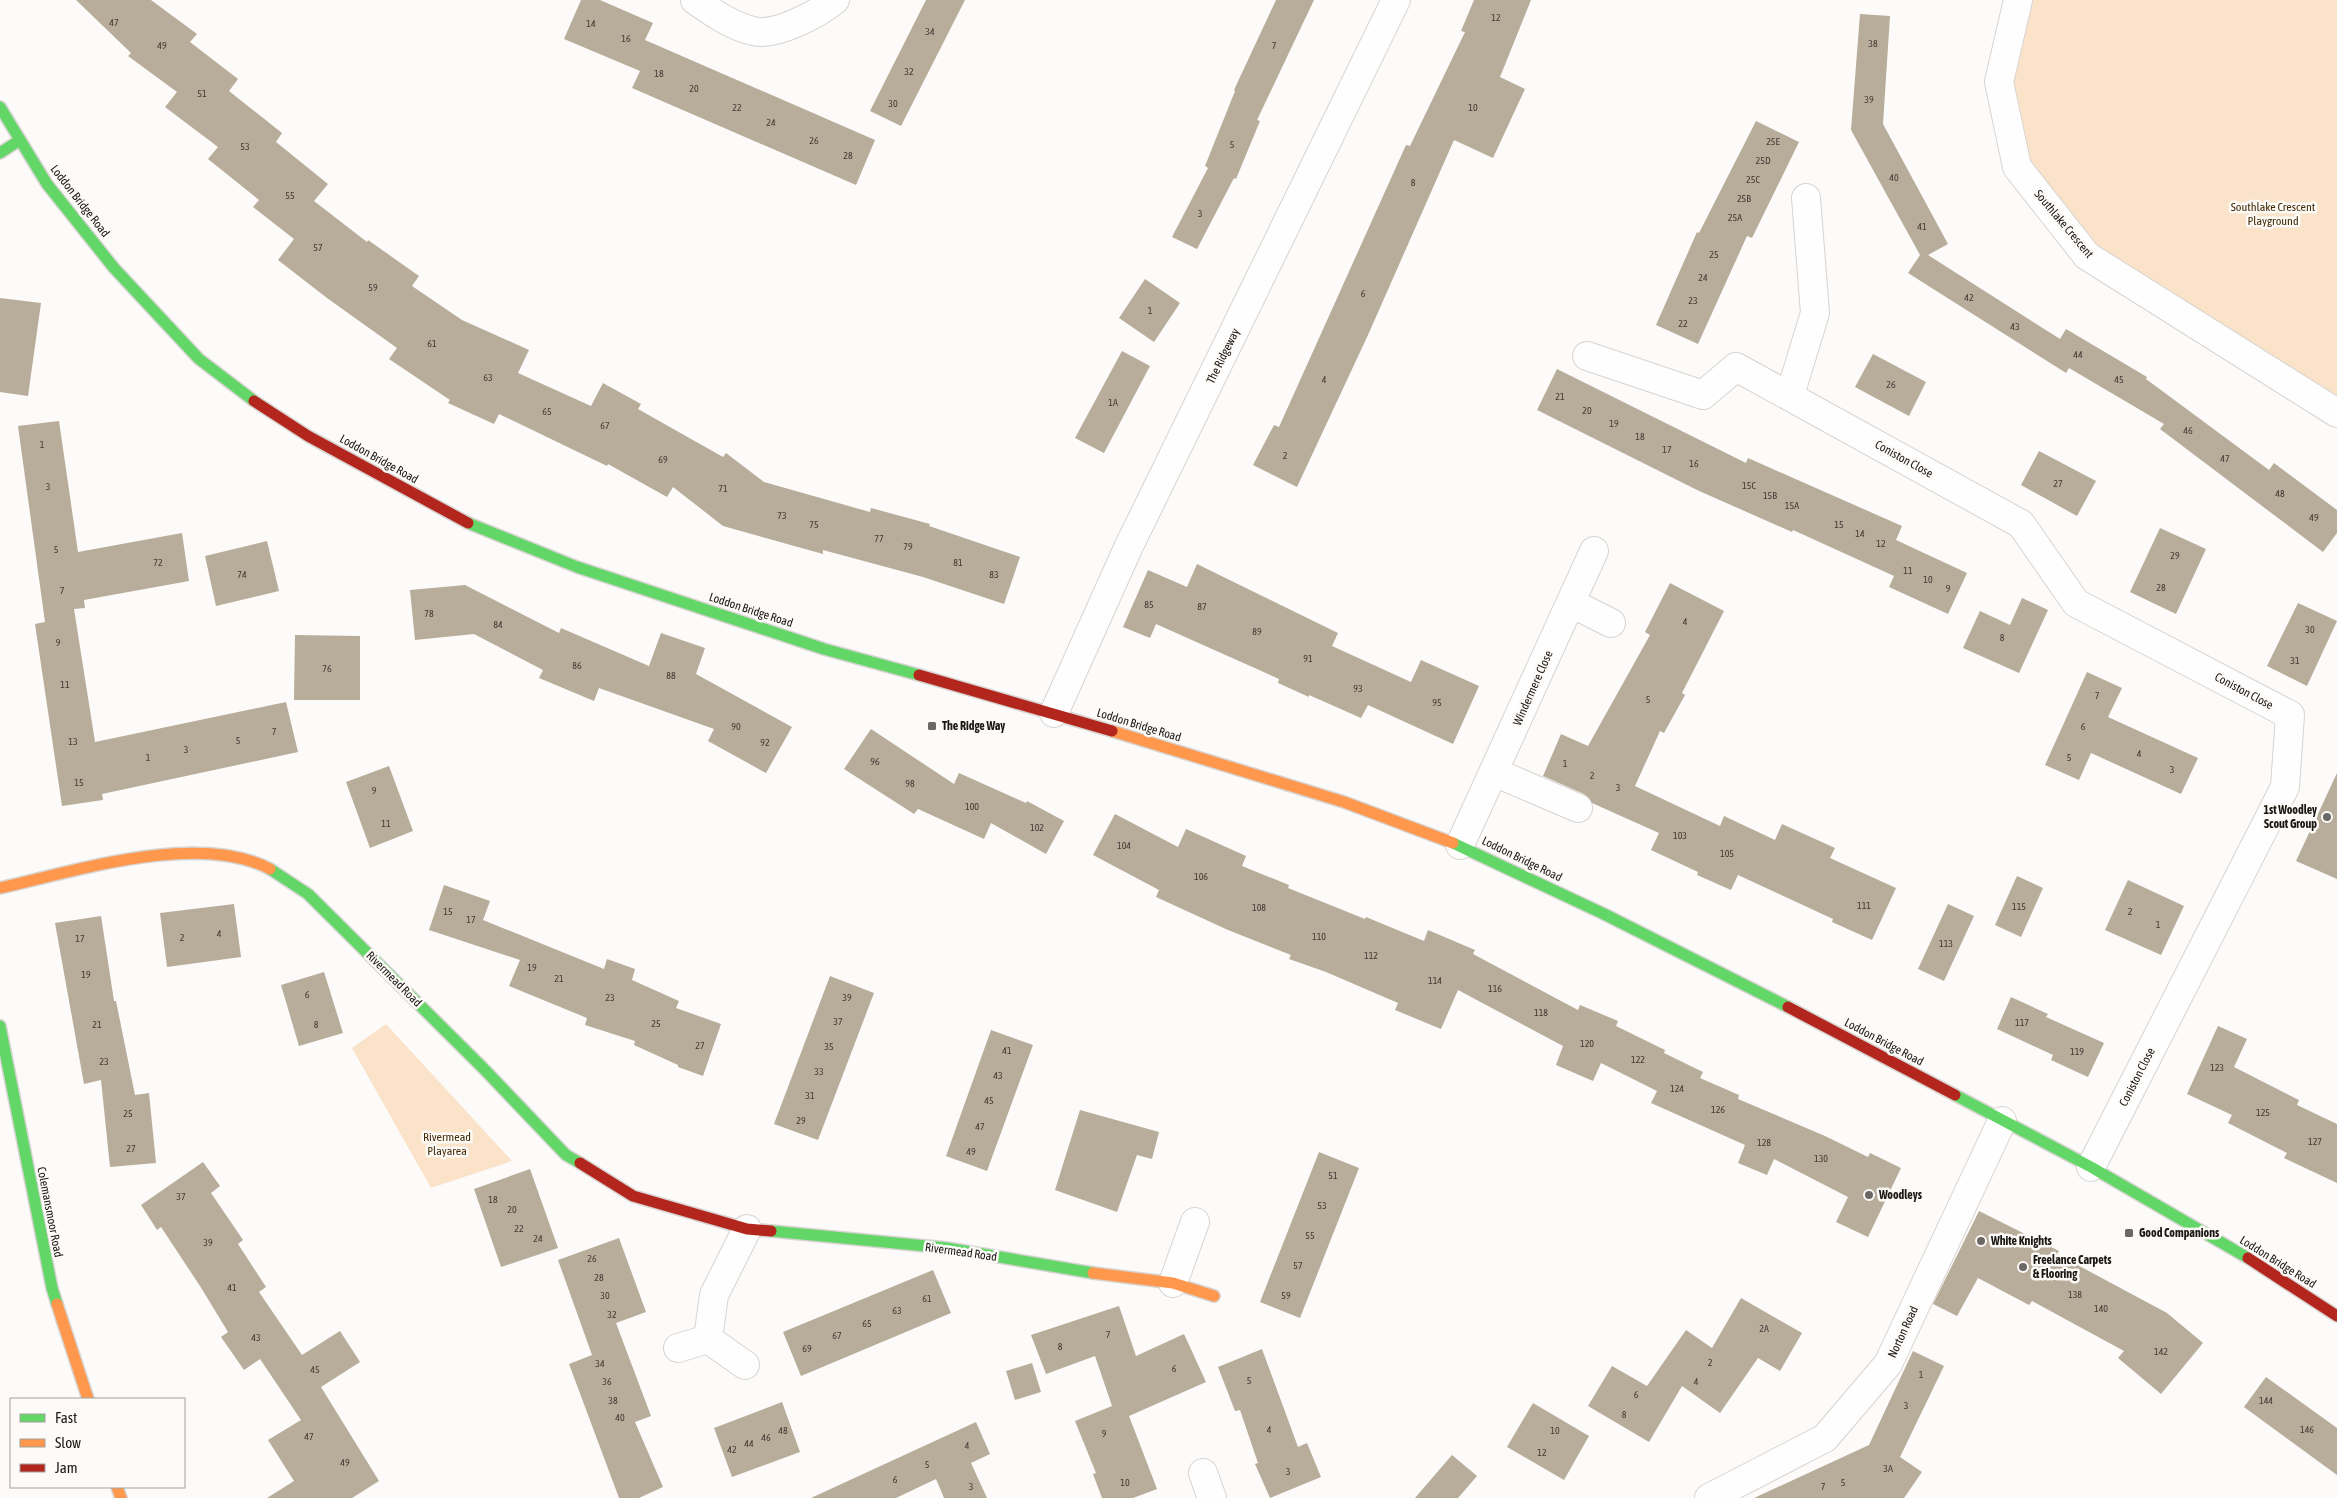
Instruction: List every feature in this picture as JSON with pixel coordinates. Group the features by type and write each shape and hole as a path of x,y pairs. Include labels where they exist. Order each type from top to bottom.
{"street":[{"path":"696,0 734,24 755,32 801,22 822,11 835,0"},
{"name":"The Ridgeway","path":"1054,713 1128,548 1396,0"},
{"name":"Southlake Crescent","path":"2018,0 1999,82 2017,167 2088,256 2337,413"},
{"name":"Loddon Bridge Road","path":"0,106 46,184 114,268 199,359 252,400 308,436 481,530 577,567 824,649 1054,713 1344,802 1460,844 1604,914 1860,1044 2091,1167 2273,1273 2337,1316"},
{"path":"0,153 20,140"},
{"path":"1790,395 1815,313 1806,198"},
{"name":"Coniston Close","path":"1587,356 1702,395 1736,366 2021,524 2076,603 2290,715 2285,787 2091,1167"},
{"name":"Windermere Close","path":"1460,844 1594,552"},
{"path":"1571,603 1611,623"},
{"path":"1494,772 1578,808"},
{"name":"Rivermead Road","path":"0,888 140,859 180,854 215,854 246,859 277,872 308,894 484,1069 566,1156 632,1196 747,1229 947,1248 1084,1272 1173,1283 1214,1296"},
{"name":"Colemansmoor Road","path":"0,1026 52,1288 88,1398"},
{"name":"Norton Road","path":"1709,1498 1825,1438 1888,1364 2002,1121"},
{"path":"1173,1283 1195,1222"},
{"path":"708,1339 714,1295 747,1229"},
{"path":"678,1348 708,1339"},
{"path":"708,1339 744,1365"}],"green space":[{"name":"Southlake Crescent Playground","path":"2018,0 2337,0 2337,413 2087,256 2017,167 1999,82"},
{"name":"Rivermead Playarea","path":"386,1024 512,1161 431,1188 352,1048"}],"building":[{"path":"76,0 151,0 197,34 190,42 238,79 229,91 282,133 276,142 328,184 314,201 367,242 368,240 419,276 412,286 462,320 529,350 518,373 591,406 603,383 641,404 638,409 723,457 726,453 764,482 870,512 871,508 930,524 929,526 1020,557 1004,604 923,577 823,550 823,554 723,526 673,487 667,497 608,464 607,466 499,414 494,424 448,403 450,400 389,359 397,348 278,260 294,239 253,207 259,200 208,159 218,147 165,107 177,92 128,56 131,53"},
{"path":"581,0 600,0 653,23 645,40 875,140 856,185 632,88 640,71 564,39"},
{"path":"926,0 965,0 901,126 870,111"},
{"path":"1276,0 1314,0 1257,120 1260,121 1236,179 1234,178 1197,249 1172,237 1208,168 1205,166 1234,90"},
{"path":"1474,0 1531,0 1500,77 1525,89 1493,158 1454,140 1368,335 1297,487 1253,465 1274,425 1279,427 1406,145 1410,146 1465,32 1461,31"},
{"path":"1860,14 1890,16 1883,124 1948,244 1928,255 2060,339 2066,329 2147,377 2146,379 2269,470 2274,463 2337,510 2337,533 2323,552 2160,429 2164,424 2069,368 2066,373 1908,273 1920,255 1851,130"},
{"path":"1756,121 1799,142 1752,238 1747,236 1698,344 1656,325 1697,232 1699,233"},
{"path":"1145,279 1180,303 1154,342 1119,318"},
{"path":"0,298 41,303 28,396 0,392"},
{"path":"1122,351 1150,366 1104,453 1075,438"},
{"path":"1873,354 1926,382 1909,416 1855,387"},
{"path":"1557,369 1746,463 1748,458 1902,526 1896,540 1967,573 1948,614 1889,587 1894,576 1793,530 1792,532 1697,490 1537,410"},
{"path":"59,421 78,552 182,533 189,581 84,600 85,608 74,609 95,742 286,702 298,752 102,794 103,800 62,806 35,624 45,622 18,426"},
{"path":"2039,451 2096,481 2077,516 2021,485"},
{"path":"2160,528 2206,549 2176,614 2130,592"},
{"path":"267,541 279,591 216,606 205,556"},
{"path":"1197,564 1338,633 1332,646 1411,682 1421,660 1479,686 1453,744 1368,705 1361,718 1309,695 1309,697 1278,683 1279,679 1156,624 1150,638 1123,627 1148,570 1187,587"},
{"path":"1670,583 1724,611 1682,693 1685,695 1664,733 1660,731 1635,786 1720,826 1724,816 1775,840 1782,824 1835,848 1830,858 1896,888 1872,940 1832,922 1833,919 1738,875 1731,890 1697,875 1698,872 1651,850 1659,833 1592,803 1584,794 1543,776 1561,734 1588,746 1650,635 1645,632"},
{"path":"465,585 559,633 561,628 649,666 661,633 705,648 696,674 792,727 766,773 708,741 714,729 599,688 594,701 539,678 543,670 474,634 415,640 410,590"},
{"path":"2022,598 2048,610 2019,673 1963,648 1980,611 2010,625"},
{"path":"2298,603 2337,621 2307,686 2267,666"},
{"path":"295,635 360,636 360,700 294,700"},
{"path":"2087,672 2122,688 2108,717 2198,758 2181,794 2091,753 2079,780 2045,765"},
{"path":"871,729 954,784 959,773 1026,803 1027,801 1064,821 1046,854 991,823 984,839 918,809 914,814 844,769"},
{"path":"389,766 413,831 370,848 346,782"},
{"name":"1st Woodley Scout Group","path":"2337,773 2337,879 2296,861"},
{"path":"1115,814 1178,847 1186,829 1246,856 1242,866 1289,885 1288,888 1424,941 1428,930 1475,950 1473,954 1578,1010 1580,1005 1618,1021 1616,1026 1665,1050 1664,1053 1703,1072 1700,1078 1739,1095 1738,1099 1825,1136 1868,1157 1870,1153 1901,1168 1868,1237 1836,1222 1848,1197 1774,1159 1767,1175 1738,1163 1745,1145 1651,1103 1657,1091 1601,1063 1593,1081 1556,1065 1563,1046 1458,990 1441,1029 1395,1010 1398,1003 1326,972 1289,959 1291,955 1228,930 1156,897 1159,890 1093,855"},
{"path":"2017,876 2043,888 2021,937 1995,925"},
{"path":"2128,880 2184,906 2161,955 2105,930"},
{"path":"444,885 490,901 483,920 604,969 607,959 635,969 632,980 679,1001 676,1008 721,1024 703,1076 678,1067 678,1065 634,1045 635,1041 585,1025 587,1018 509,986 520,960 429,930"},
{"path":"234,904 241,957 167,967 160,913"},
{"path":"1948,904 1974,916 1944,981 1918,969"},
{"path":"101,916 114,1001 116,1001 135,1095 149,1093 156,1163 110,1167 101,1080 84,1084 55,923"},
{"path":"324,972 343,1033 299,1046 281,985"},
{"path":"830,976 874,993 818,1140 774,1124"},
{"path":"2011,997 2048,1014 2046,1017 2104,1043 2088,1077 2051,1060 2053,1055 1997,1029"},
{"path":"2218,1026 2247,1039 2234,1067 2299,1100 2297,1105 2337,1124 2337,1183 2284,1158 2287,1153 2228,1123 2232,1115 2187,1094"},
{"path":"991,1030 1033,1045 987,1171 946,1156"},
{"path":"1080,1110 1159,1132 1152,1159 1137,1155 1117,1212 1055,1190"},
{"path":"1319,1152 1359,1168 1300,1318 1260,1302"},
{"path":"203,1162 220,1186 211,1193 243,1240 238,1244 266,1287 259,1292 302,1355 340,1331 360,1362 321,1387 379,1481 352,1498 267,1498 294,1481 268,1440 301,1420 260,1359 244,1370 221,1337 228,1332 200,1286 161,1227 157,1230 141,1205"},
{"path":"530,1169 558,1248 501,1267 474,1189"},
{"path":"1979,1211 2059,1251 2057,1254 2167,1313 2203,1343 2161,1394 2118,1358 2124,1351 2032,1301 2029,1305 1978,1278 1957,1316 1933,1304"},
{"path":"619,1238 646,1312 616,1323 651,1416 635,1422 663,1487 639,1498 619,1498 569,1364 592,1355 558,1260"},
{"path":"933,1270 951,1313 801,1376 783,1332"},
{"path":"1741,1298 1802,1333 1780,1371 1758,1358 1720,1413 1682,1386 1649,1442 1588,1406 1612,1366 1647,1386 1686,1330 1712,1348"},
{"path":"1119,1306 1136,1356 1184,1334 1206,1382 1129,1416 1157,1489 1133,1498 1102,1498 1093,1474 1096,1473 1075,1421 1112,1406 1095,1356 1046,1374 1031,1335"},
{"path":"1262,1349 1298,1447 1307,1443 1321,1477 1270,1498 1255,1464 1258,1463 1240,1410 1235,1411 1218,1367"},
{"path":"1913,1351 1944,1366 1900,1457 1922,1472 1904,1498 1754,1498 1869,1445"},
{"path":"1032,1363 1041,1392 1015,1400 1006,1371"},
{"path":"2266,1377 2337,1428 2337,1475 2244,1407"},
{"path":"782,1402 800,1452 732,1477 714,1428"},
{"path":"1533,1403 1589,1436 1564,1480 1507,1447"},
{"path":"976,1422 990,1454 971,1463 987,1498 944,1498 936,1479 896,1498 811,1498"},
{"path":"1452,1455 1477,1476 1458,1498 1415,1498"}],"traffic: fast":[{"path":"0,107 47,184 114,268 199,359 254,401"},
{"path":"0,153 20,140"},
{"path":"468,523 577,567 824,649 919,675"},
{"path":"1453,843 1604,914 1788,1007"},
{"path":"270,869 308,894 484,1069 566,1155 580,1163"},
{"path":"0,1026 52,1288 57,1304"},
{"path":"1955,1095 2091,1167 2248,1258"},
{"path":"771,1231 947,1248 1093,1273"}],"traffic: slow":[{"path":"1112,731 1344,802 1453,843"},
{"path":"0,888 100,864 173,854 208,854 241,858 270,869"},
{"path":"1093,1273 1173,1283 1214,1296"},
{"path":"57,1304 88,1398"},
{"path":"117,1488 121,1498"}],"traffic: jam":[{"path":"254,401 308,436 468,523"},
{"path":"919,675 1112,731"},
{"path":"1788,1007 1955,1095"},
{"path":"580,1163 633,1196 747,1229 771,1231"},
{"path":"2248,1258 2337,1316"}],"place":[{"name":"The Ridge Way","path":"932,726"},
{"name":"1st Woodley Scout Group","path":"2327,817"},
{"name":"Woodleys","path":"1869,1195"},
{"name":"Good Companions","path":"2129,1233"},
{"name":"White Knights","path":"1981,1241"},
{"name":"Freelance Carpets & Flooring","path":"2023,1267"}]}
